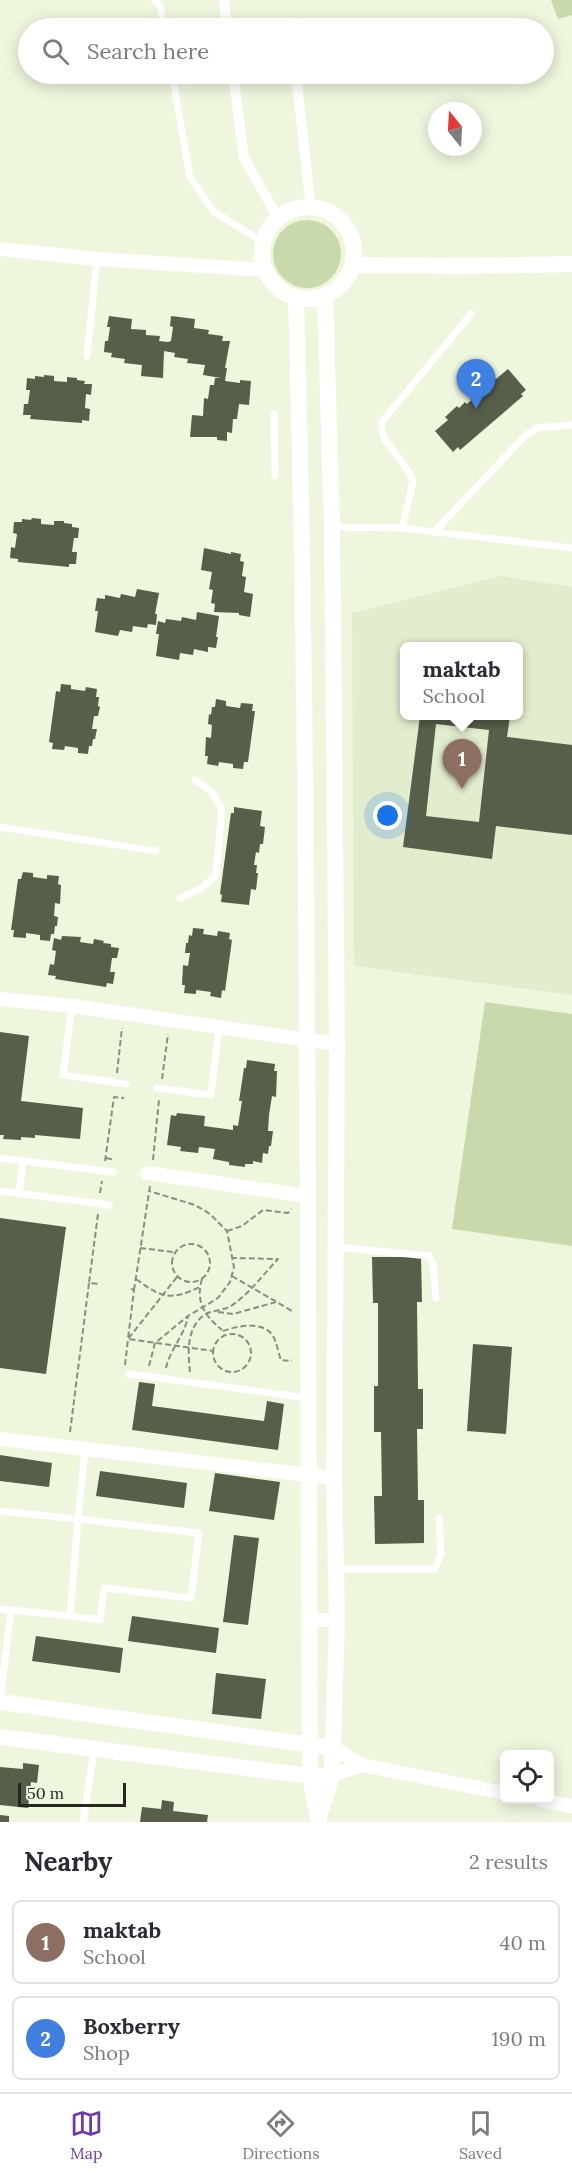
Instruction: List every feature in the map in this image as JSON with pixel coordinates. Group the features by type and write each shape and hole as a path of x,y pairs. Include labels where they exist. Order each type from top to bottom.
{"street":[{"path":"224,0 226,18"},
{"path":"234,84 244,158 278,218"},
{"path":"297,84 311,208"},
{"path":"311,208 332,215 343,224 354,250 352,265 346,278 337,289 324,296 310,299 296,298 278,288 265,270 262,256 263,242 269,229 278,218 291,211 311,208"},
{"path":"0,249 97,259 265,270"},
{"path":"352,265 572,264"},
{"path":"319,1820 332,1775 337,1620 334,1478 337,1044 332,527 324,296"},
{"path":"296,298 301,479 308,1041 303,1196 308,1398 310,1776 319,1820"},
{"path":"0,999 72,1006 337,1044"},
{"path":"149,1174 303,1196"},
{"path":"0,1439 308,1477 334,1478"},
{"path":"309,1620 337,1620"},
{"path":"0,1702 334,1748 362,1765 500,1792"},
{"path":"0,1737 310,1776 332,1775 362,1765"},
{"path":"554,1803 572,1806"}],"lane":[{"path":"154,0 160,5 162,18"},
{"path":"173,84 190,177 214,212 263,242"},
{"path":"87,356 97,259"},
{"path":"402,528 413,482 409,472 384,438 381,423 471,314"},
{"path":"274,414 275,476"},
{"path":"434,532 524,437 536,428 572,425"},
{"path":"332,527 402,528 572,548"},
{"path":"180,898 202,888 216,875 222,809 212,792 195,780"},
{"path":"0,827 156,851"},
{"path":"72,1006 63,1074 126,1084"},
{"path":"157,1088 211,1095 219,1027"},
{"path":"0,1158 113,1172"},
{"path":"19,1193 23,1161"},
{"path":"0,1191 109,1205"},
{"path":"336,1247 429,1256 433,1264 436,1298"},
{"path":"129,1374 308,1398"},
{"path":"70,1616 85,1450"},
{"path":"0,1511 199,1533 191,1598 104,1588 100,1620 0,1609"},
{"path":"336,1569 435,1569 441,1554 439,1518"},
{"path":"0,1702 11,1610"},
{"path":"83,1822 94,1749"}],"path":[{"path":"68,1448 124,1014"},
{"path":"114,1097 124,1098"},
{"path":"105,1158 115,1160"},
{"path":"129,1374 124,1367 133,1290 149,1191 149,1174"},
{"path":"146,1376 155,1343 188,1316 218,1298 232,1276 234,1267 227,1231 210,1214 195,1205 149,1191"},
{"path":"227,1231 242,1226 264,1210 288,1212 303,1196"},
{"path":"202,1278 191,1282 185,1281 177,1277 172,1269 174,1252 184,1244 201,1246 206,1251 210,1262 200,1287 205,1314 226,1334 240,1335 249,1344 251,1357 248,1363 237,1371 224,1371 215,1361 213,1351 216,1342 226,1334"},
{"path":"141,1248 174,1252"},
{"path":"193,1382 190,1376 188,1347 191,1332 205,1314 230,1306 252,1288 278,1259 233,1258"},
{"path":"232,1276 297,1314"},
{"path":"128,1339 177,1277"},
{"path":"136,1279 163,1295 183,1295 200,1287"},
{"path":"89,1283 99,1284"},
{"path":"216,1312 233,1314 276,1302"},
{"path":"164,1378 168,1358 187,1326 188,1316"},
{"path":"223,1331 237,1326 265,1330 272,1334 281,1360 296,1361"},
{"path":"128,1339 213,1351"}],"shaded area":[{"path":"551,0 572,0 572,15 558,19"},
{"path":"300,220 314,220 326,225 336,235 341,254 336,273 326,283 314,288 300,288 288,283 278,273 273,261 273,247 278,235 288,225"},
{"path":"501,576 572,587 572,995 354,966 352,613"},
{"path":"485,1002 572,1014 572,1246 452,1229"}],"building":[{"path":"109,316 132,319 131,329 146,330 146,335 160,336 159,341 168,342 171,341 173,327 170,326 171,316 195,319 194,328 209,330 208,334 223,336 222,341 230,341 225,381 240,383 240,380 251,381 249,405 239,404 237,419 233,419 232,433 227,432 227,441 217,440 217,437 190,437 192,415 203,416 204,398 208,399 210,385 214,385 215,378 221,378 203,375 205,365 187,363 188,359 174,357 175,353 164,351 163,378 141,376 142,365 124,363 125,359 111,357 112,353 104,352 110,327 107,327"},
{"path":"508,369 526,390 521,394 523,396 460,450 458,447 453,452 435,431 448,420 445,417 457,406 459,408 465,402 467,404 476,396 474,394 481,389 479,387 493,375 496,379"},
{"path":"44,375 54,376 54,381 67,382 67,377 85,381 84,384 92,384 91,395 86,394 85,408 90,409 89,421 82,420 82,423 30,419 31,415 23,415 24,404 28,404 30,390 26,390 27,378 35,379 35,376 44,377"},
{"path":"32,518 41,519 41,524 54,525 54,521 64,521 64,523 72,524 72,527 79,528 78,538 74,538 72,552 77,552 76,564 69,564 69,567 18,562 18,559 10,558 11,547 15,548 17,534 13,533 14,522"},
{"path":"204,548 241,554 240,561 244,562 242,576 246,577 244,592 253,594 250,617 239,615 239,613 214,612 215,604 211,603 213,590 209,589 212,572 201,570"},
{"path":"137,589 159,593 155,614 157,614 156,625 148,624 147,628 133,626 132,632 120,630 118,636 95,632 97,598 105,599 105,595 120,598 121,594 135,597"},
{"path":"197,612 219,616 216,648 208,647 208,652 194,649 193,655 180,653 179,660 156,656 158,621 165,623 166,619 181,621 182,617 196,620"},
{"path":"61,684 71,685 71,689 85,691 86,687 97,689 96,697 99,697 98,706 100,707 98,716 94,716 92,729 97,729 88,754 78,753 78,748 65,746 64,750 52,749 53,743 49,742 56,691 60,692"},
{"path":"216,699 226,701 226,706 240,708 241,703 253,704 252,711 255,711 248,762 244,762 243,769 233,768 233,764 219,762 218,766 207,764 206,737 211,738 212,725 208,724 209,714 211,715 212,707 215,707"},
{"path":"419,720 509,720 507,737 572,745 572,835 496,826 492,859 403,847","holes":["436,724 489,730 479,822 426,816"]},
{"path":"234,807 262,811 260,826 265,827 263,844 260,844 259,853 256,852 254,865 257,865 256,873 258,873 256,890 251,889 249,905 221,902 222,895 220,894 231,813 234,813"},
{"path":"23,872 33,873 33,877 47,879 47,875 59,876 60,904 55,903 54,916 58,917 57,926 55,926 54,934 51,934 50,941 40,940 40,935 26,933 26,938 13,937 14,930 11,930 18,879 21,879"},
{"path":"193,928 204,929 203,934 217,936 218,931 230,933 229,939 232,940 225,991 222,990 221,998 210,996 211,992 196,990 196,994 184,993 183,965 188,966 190,953 185,953 186,943 188,943 189,935 192,936"},
{"path":"62,936 81,937 80,942 93,944 94,939 104,941 103,943 111,944 111,947 119,948 117,958 112,958 110,972 115,972 113,984 107,983 106,987 55,979 56,976 48,975 50,964 54,965 56,951 52,950 54,938 61,940"},
{"path":"0,1032 29,1036 21,1101 83,1108 80,1139 35,1135 35,1138 21,1137 21,1140 3,1139 4,1135 0,1135"},
{"path":"247,1060 275,1064 274,1071 277,1071 276,1097 272,1096 269,1115 268,1131 273,1131 271,1146 269,1146 268,1154 263,1153 262,1163 253,1161 253,1164 245,1164 245,1167 229,1165 229,1162 213,1159 215,1149 199,1147 198,1153 180,1151 181,1147 167,1145 171,1115 176,1116 177,1113 205,1116 204,1126 233,1130 233,1125 238,1126 242,1101 239,1101"},
{"path":"0,1218 66,1227 46,1374 0,1368"},
{"path":"372,1257 421,1257 422,1302 417,1302 418,1389 423,1389 423,1429 417,1429 418,1500 424,1500 424,1543 375,1544 374,1496 382,1496 381,1432 374,1432 374,1386 378,1386 378,1303 373,1303"},
{"path":"473,1344 512,1347 506,1434 467,1431"},
{"path":"139,1382 155,1384 152,1406 264,1421 267,1401 284,1404 278,1450 132,1430"},
{"path":"0,1455 52,1463 49,1487 0,1481"},
{"path":"100,1471 187,1483 184,1508 96,1496"},
{"path":"215,1473 280,1482 274,1520 209,1511"},
{"path":"234,1535 259,1538 248,1625 223,1622"},
{"path":"132,1616 219,1628 216,1653 128,1641"},
{"path":"36,1636 123,1648 120,1673 32,1661"},
{"path":"216,1673 266,1679 261,1719 212,1714"},
{"path":"23,1763 39,1765 37,1783 31,1782 28,1808 0,1805 0,1767 23,1769"},
{"path":"162,1800 174,1802 173,1811 208,1815 207,1822 140,1822 142,1807 161,1809"},
{"path":"0,1815 9,1816 9,1822 0,1822"}],"place":[{"name":"Boxberry","path":"476,409"},
{"name":"maktab","path":"462,789"}]}
